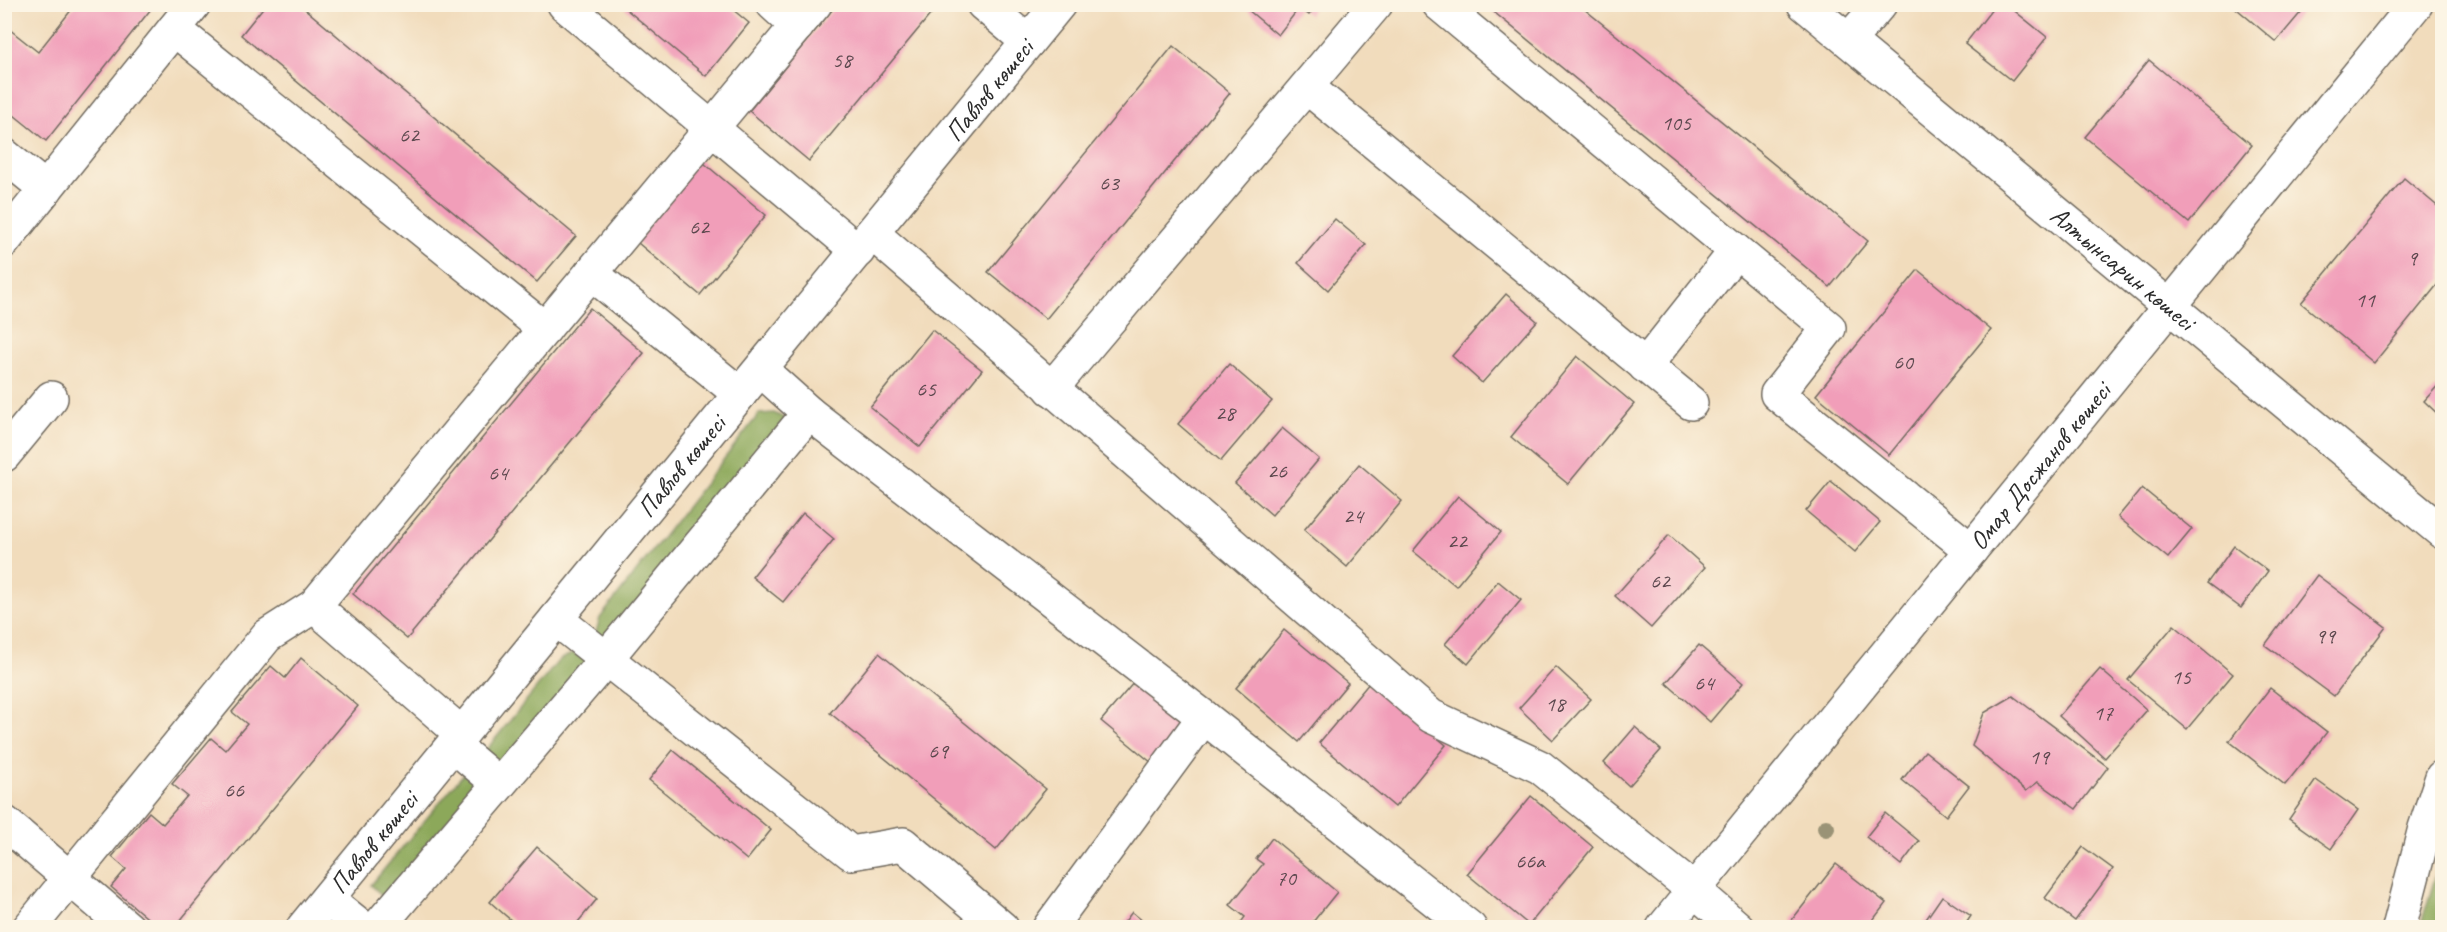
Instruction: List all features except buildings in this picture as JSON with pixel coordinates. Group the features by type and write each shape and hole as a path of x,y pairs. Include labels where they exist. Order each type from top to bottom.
{"street":[{"path":"564,4 712,128 865,242 1051,389 1431,716 1540,767 1738,927"},
{"path":"29,927 267,636 314,606 806,15 773,4"},
{"path":"983,4 1028,42"},
{"name":"Павлов көшесі","path":"303,927 1059,4"},
{"path":"1051,389 1376,4"},
{"path":"1440,4 1829,328 1777,394 1971,550"},
{"name":"Алтынсарин көшесі","path":"1804,4 2442,532"},
{"path":"1849,40 1880,4"},
{"name":"Омар Досжанов көшесі","path":"1663,927 2416,4"},
{"path":"4,241 184,17 545,329"},
{"path":"1306,87 1691,403"},
{"path":"4,155 46,189"},
{"path":"1645,366 1736,251"},
{"path":"591,273 751,382 809,413 1204,717 1470,927"},
{"path":"4,455 51,398"},
{"path":"377,927 605,660 809,413"},
{"path":"314,606 458,739 499,784"},
{"path":"556,619 851,853 903,844 1002,927"},
{"path":"1049,927 1204,717"},
{"path":"2400,927 2425,828 2442,777"},
{"path":"4,822 128,927"},
{"path":"327,899 363,927"}],"green space":[{"path":"774,413 790,421 605,642 596,632 600,618 759,414"},
{"path":"573,653 591,663 497,773 478,760 559,660"},
{"path":"470,766 491,784 389,902 371,885"},
{"path":"2442,855 2442,927 2420,927"}]}
